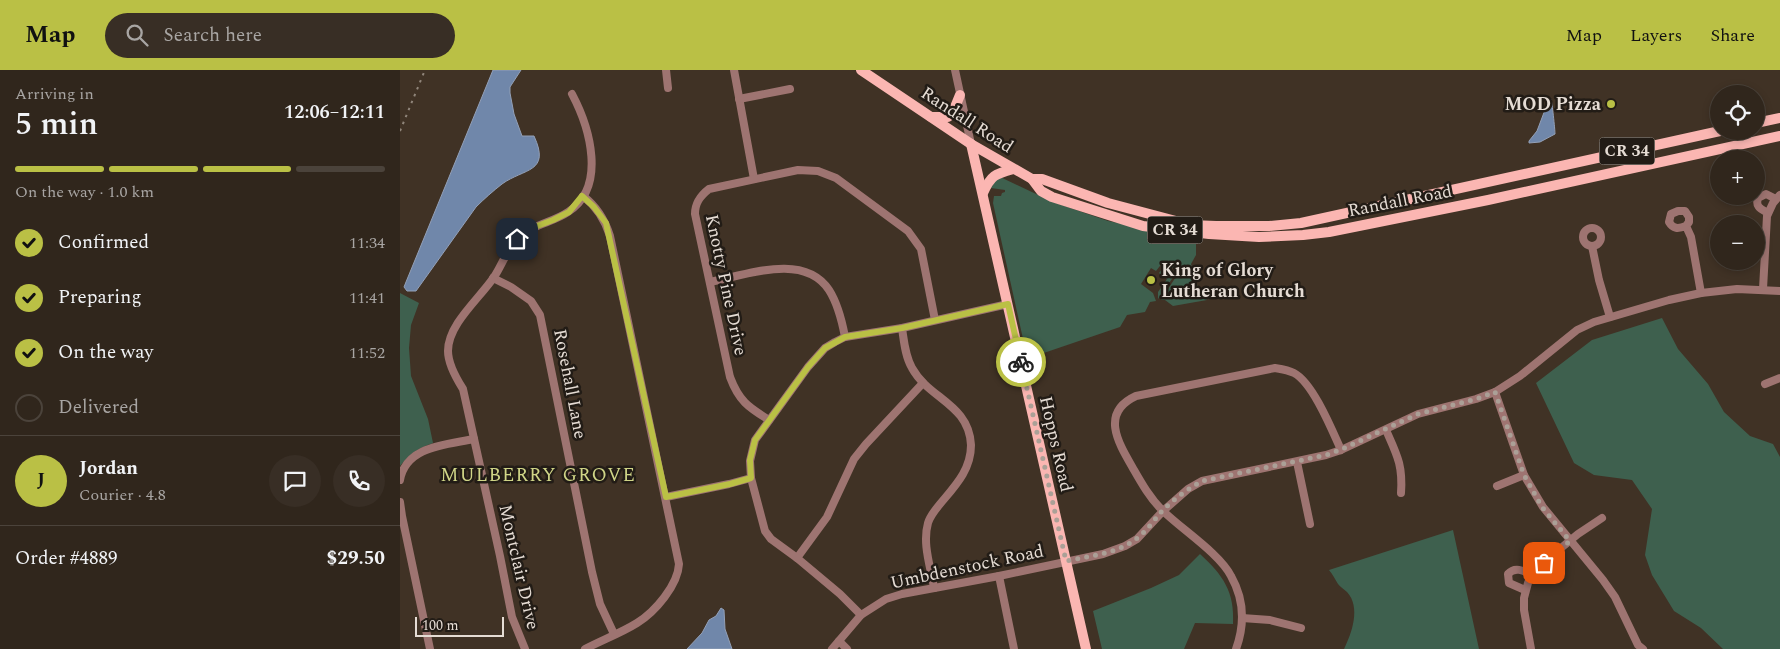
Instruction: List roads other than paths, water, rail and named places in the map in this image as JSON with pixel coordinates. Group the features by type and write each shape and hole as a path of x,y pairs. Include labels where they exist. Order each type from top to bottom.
{"main road":[{"name":"Randall Road","path":"861,70 972,144 1032,179 1041,190 1052,197 1143,226 1234,236 1259,237 1329,232 1488,200 1780,136"},
{"path":"930,117 948,117 953,112 960,94"},
{"path":"1765,121 1780,118"},
{"name":"Randall Road","path":"1032,179 1042,179 1108,203 1191,224 1269,226 1301,223 1710,133"},
{"name":"Hopps Road","path":"972,144 1086,649"},
{"path":"983,193 987,183 996,174 1013,169"}],"street":[{"path":"666,70 668,88"},
{"path":"734,70 754,179"},
{"name":"Hopps Road","path":"955,70 972,144"},
{"path":"739,99 790,89"},
{"path":"572,94 585,124 592,152 591,180 582,196 606,223 610,236 679,564 677,578 664,598 648,615 638,623 585,649"},
{"name":"Knotty Pine Drive","path":"769,420 750,408 738,396 730,377 695,207 700,197 708,189 798,170 818,171 836,178 908,231 921,249 935,320"},
{"path":"1763,290 1768,213 1778,197 1766,194 1758,198 1759,207 1768,213"},
{"name":"Montclair Drive","path":"525,649 512,617 463,389 453,372 448,350 452,334 459,320 493,278 517,239 532,228 569,212 582,196"},
{"path":"1686,226 1691,237 1701,293"},
{"path":"1592,246 1599,280 1610,317"},
{"path":"710,282 778,268 790,268 806,272 821,280 828,288 839,311 845,337"},
{"name":"Rosehall Lane","path":"493,278 511,286 531,301 540,315 594,580 600,604 614,634"},
{"name":"Umbdenstock Road","path":"832,649 861,615 886,599 1103,554 1136,539 1188,489 1202,481 1297,462 1340,450 1418,414 1476,399 1495,392 1520,376 1577,330 1594,322 1668,300 1701,293 1728,290 1780,291"},
{"path":"861,615 840,594 771,539 765,530 751,478 751,450 755,440 808,367 825,348 845,337 902,328 1008,304"},
{"path":"902,328 912,368 923,383 951,405 963,418 971,443 968,467 928,521 926,531 927,546 934,588"},
{"path":"1236,649 1242,618 1238,593 1226,569 1163,511 1147,491 1120,445 1115,425 1118,410 1127,401 1136,396 1275,368 1295,373 1304,381 1322,409 1340,450"},
{"path":"1765,384 1780,378"},
{"path":"797,558 826,517 854,459 923,383"},
{"path":"1495,392 1524,475 1542,507 1603,580 1615,598 1638,645 1643,649"},
{"path":"1386,430 1400,462 1402,477 1401,493"},
{"path":"400,480 407,462 416,454 428,449 474,439"},
{"path":"1297,462 1310,524"},
{"path":"1497,486 1524,475"},
{"path":"666,497 751,478"},
{"path":"400,502 401,516 430,649"},
{"path":"1531,649 1524,610 1525,590 1532,575 1590,524 1602,518"},
{"path":"1525,590 1509,583 1508,574 1512,570 1519,570 1532,575"},
{"path":"999,576 1014,649"},
{"path":"1242,618 1270,620 1301,628"},
{"path":"839,641 847,649"}],"water":[{"path":"493,70 521,70 510,87 510,93 514,114 522,136 534,136 539,157 537,163 533,168 502,184 479,204 416,291 407,291 404,287"},
{"path":"1551,99 1555,134 1540,142 1529,143 1537,131 1548,102"},
{"path":"721,608 724,610 725,629 732,649 687,649 702,633 709,620 716,616"}],"railway":[{"path":"400,131 425,70"}],"place":[{"name":"MOD Pizza","path":"1611,104"},
{"name":"King of Glory Lutheran Church","path":"1151,280"}],"district":[{"name":"MULBERRY GROVE","path":"538,475"}]}
